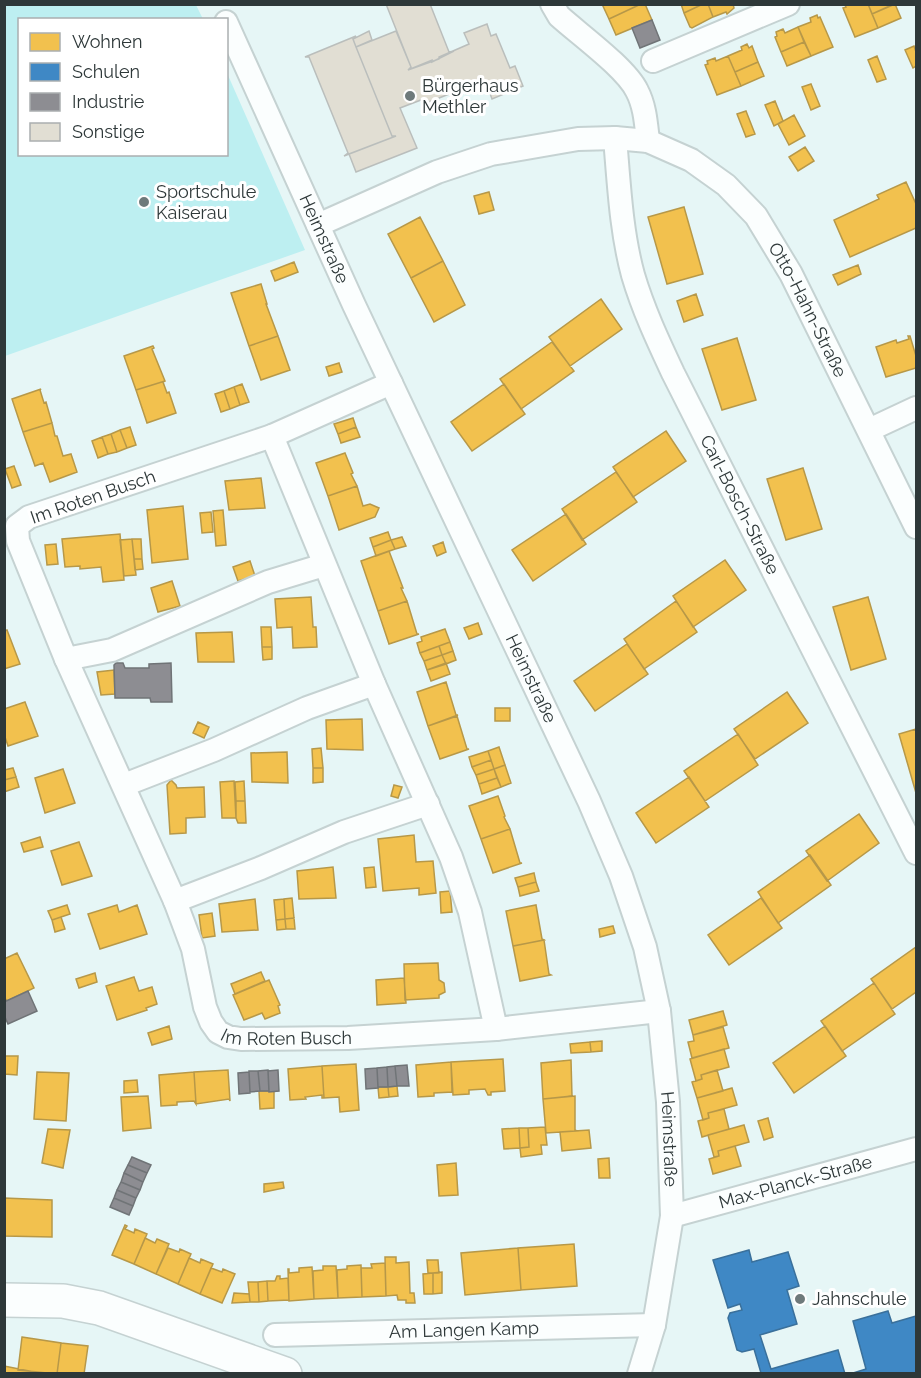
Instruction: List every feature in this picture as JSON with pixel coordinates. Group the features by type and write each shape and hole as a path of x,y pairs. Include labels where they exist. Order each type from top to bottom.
{"street":[{"name":"Heimstraße","path":"219,4 225,18"},
{"path":"552,4 560,16 627,75 637,90 643,108 648,141"},
{"path":"652,61 788,4"},
{"name":"Heimstraße","path":"228,25 391,382 594,812 621,876 645,947 659,1011 668,1102 672,1216 654,1324 639,1374"},
{"name":"Otto-Hahn-Straße","path":"318,225 437,172 491,154 578,139 615,138 648,141 691,160 726,184 756,216 791,274 916,527"},
{"name":"Carl-Bosch-Straße","path":"615,138 621,208 633,274 651,324 673,373 916,853"},
{"name":"Im Roten Busch","path":"391,382 272,436 28,517 17,526 18,542 66,659 175,901 192,949 208,1014 218,1032 228,1037 348,1038 496,1029 659,1011"},
{"path":"869,430 916,408"},
{"path":"272,436 374,684 451,857 470,912 496,1029"},
{"path":"66,659 112,650 268,582 324,565"},
{"path":"124,784 214,750 307,708 374,684"},
{"path":"175,901 261,868 344,832 428,804"},
{"name":"Max-Planck-Straße","path":"672,1216 916,1149"},
{"path":"4,1300 63,1300 99,1308 285,1374"},
{"name":"Am Langen Kamp","path":"275,1335 654,1324"}],"shaded area":[{"name":"Sportschule Kaiserau","path":"4,5 196,5 202,18 18,18 18,156 228,156 228,75 305,250 5,356"}],"building: Wohnen":[{"path":"602,4 641,4 609,19"},
{"path":"645,4 652,20 616,35 609,19"},
{"path":"681,4 703,4 684,13"},
{"path":"708,4 713,17 690,27 684,13"},
{"path":"708,4 733,4 734,8 727,14 726,12 713,17"},
{"path":"844,4 868,4 878,28 855,37 843,8 846,7"},
{"path":"868,4 894,4 872,14"},
{"path":"895,4 901,18 878,28 872,14"},
{"path":"817,15 833,47 811,56 798,27 811,22 810,18"},
{"path":"798,27 804,42 781,52 775,37 776,32 783,29 785,33"},
{"path":"804,42 811,56 787,66 781,52"},
{"path":"747,44 749,48 752,46 758,62 735,72 728,56 742,50 741,47"},
{"path":"914,46 916,66 913,68 905,50"},
{"path":"728,56 741,86 717,95 705,65 708,64 707,61 715,58 716,61"},
{"path":"877,56 886,79 877,82 868,60"},
{"path":"758,62 764,76 741,86 735,72"},
{"path":"811,84 820,106 811,110 802,87"},
{"path":"775,101 783,121 774,126 765,105"},
{"path":"746,111 755,134 746,137 737,114"},
{"path":"794,115 805,136 789,145 778,124"},
{"path":"805,147 814,161 798,171 789,157"},
{"path":"906,182 916,204 916,228 850,257 834,220 879,199 877,195"},
{"path":"489,192 494,210 479,214 474,196"},
{"path":"684,207 703,274 667,284 648,217"},
{"path":"420,217 443,261 411,278 388,234"},
{"path":"443,261 465,305 434,322 411,278"},
{"path":"294,262 298,272 275,281 271,271"},
{"path":"858,265 861,274 838,285 833,275"},
{"path":"261,284 278,336 249,346 231,293"},
{"path":"696,294 703,315 684,322 677,301"},
{"path":"601,299 622,329 570,366 549,337"},
{"path":"278,336 290,370 261,380 249,346"},
{"path":"908,336 910,336 916,356 916,368 886,377 876,347 896,340 897,343 909,339"},
{"path":"737,338 756,400 722,410 702,349"},
{"path":"552,342 574,371 521,409 500,379"},
{"path":"153,346 152,349 165,381 136,390 124,356"},
{"path":"339,363 342,372 329,376 326,367"},
{"path":"165,381 163,382 176,413 147,423 136,390"},
{"path":"242,384 249,402 240,405 234,387"},
{"path":"504,384 525,414 472,451 451,422"},
{"path":"234,387 240,405 230,409 224,391"},
{"path":"41,389 52,423 23,432 12,399"},
{"path":"224,391 230,409 221,412 215,394"},
{"path":"353,418 356,427 338,434 334,424"},
{"path":"52,423 63,456 71,454 77,472 50,482 43,463 35,466 23,432"},
{"path":"130,427 136,445 127,448 120,430"},
{"path":"356,427 360,437 341,443 338,434"},
{"path":"120,430 127,448 117,452 111,434"},
{"path":"666,431 686,461 633,497 613,467"},
{"path":"111,434 117,452 108,454 102,437"},
{"path":"102,437 108,454 98,458 92,441"},
{"path":"345,453 357,486 328,496 316,463"},
{"path":"14,466 21,485 12,488 5,469"},
{"path":"803,468 822,529 786,540 767,479"},
{"path":"616,472 637,502 582,540 562,509"},
{"path":"261,478 265,508 229,510 225,481"},
{"path":"357,486 363,506 370,504 379,508 375,517 339,530 328,496"},
{"path":"183,506 188,559 152,563 147,510"},
{"path":"223,510 226,545 216,546 213,511"},
{"path":"211,512 213,532 202,533 200,513"},
{"path":"566,514 586,544 533,581 512,550"},
{"path":"388,532 391,540 373,547 370,538"},
{"path":"120,534 124,580 103,582 101,567 80,569 80,566 65,567 62,539"},
{"path":"402,537 406,546 395,549 391,540"},
{"path":"132,539 141,539 142,559 134,559"},
{"path":"132,539 136,575 124,576 120,540"},
{"path":"391,540 395,549 376,556 373,547"},
{"path":"443,542 446,552 437,556 433,546"},
{"path":"56,544 58,564 47,565 45,545"},
{"path":"389,551 407,601 378,611 361,561"},
{"path":"134,559 142,559 143,569 135,570"},
{"path":"725,560 746,590 693,627 673,596"},
{"path":"250,561 255,576 238,581 233,567"},
{"path":"172,581 180,606 158,612 151,588"},
{"path":"311,597 317,647 293,648 292,627 277,628 275,599"},
{"path":"868,597 886,659 851,670 833,607"},
{"path":"407,601 417,634 419,634 389,644 378,611"},
{"path":"676,601 697,632 644,669 624,639"},
{"path":"478,623 482,634 469,639 464,628"},
{"path":"261,627 271,627 272,647 262,647"},
{"path":"445,629 450,642 420,653 417,643 422,641 421,637"},
{"path":"7,630 20,664 4,669 4,631"},
{"path":"232,632 234,662 198,662 196,633"},
{"path":"450,642 453,651 442,655 439,646"},
{"path":"627,644 648,674 595,711 574,681"},
{"path":"439,646 442,655 424,661 420,653"},
{"path":"262,647 272,647 272,659 263,660"},
{"path":"453,651 456,660 446,664 442,655"},
{"path":"442,655 446,664 427,670 424,661"},
{"path":"446,663 450,674 431,681 427,670"},
{"path":"114,670 115,694 101,695 97,672"},
{"path":"446,682 456,715 458,715 428,726 417,692"},
{"path":"787,692 808,723 755,759 734,729"},
{"path":"25,702 38,736 8,746 4,734 4,709"},
{"path":"495,708 510,708 510,721 495,721"},
{"path":"457,716 467,749 469,749 440,759 428,726"},
{"path":"362,719 363,750 327,749 326,720"},
{"path":"198,722 209,727 204,738 193,733"},
{"path":"916,729 916,793 899,734"},
{"path":"738,734 758,765 705,801 684,771"},
{"path":"499,747 505,765 494,769 488,751"},
{"path":"321,748 323,768 313,768 312,749"},
{"path":"488,751 491,760 472,767 469,757"},
{"path":"287,752 288,783 252,782 251,753"},
{"path":"491,760 494,769 476,775 472,767"},
{"path":"505,765 511,783 501,787 494,769"},
{"path":"13,768 16,777 4,780 4,770"},
{"path":"313,768 323,768 323,782 313,783"},
{"path":"63,769 75,803 45,813 35,778"},
{"path":"494,769 497,778 479,784 476,775"},
{"path":"16,777 19,787 4,792 4,780"},
{"path":"689,777 709,807 656,843 636,813"},
{"path":"497,778 501,787 482,794 479,784"},
{"path":"171,780 177,788 204,787 205,817 186,818 186,833 170,834 167,785"},
{"path":"234,781 236,818 222,818 220,782"},
{"path":"244,781 245,801 236,801 235,782"},
{"path":"394,785 402,787 398,798 391,796"},
{"path":"498,796 510,829 481,839 469,806"},
{"path":"236,801 245,801 246,823 238,823"},
{"path":"859,814 879,843 827,881 806,851"},
{"path":"510,829 520,863 522,863 493,873 481,839"},
{"path":"414,835 416,862 433,861 436,893 419,895 419,888 383,891 378,839"},
{"path":"40,837 43,847 24,852 21,843"},
{"path":"79,842 92,876 62,885 51,851"},
{"path":"810,855 831,885 778,923 758,892"},
{"path":"333,867 336,898 299,899 297,871"},
{"path":"374,867 376,887 366,888 364,868"},
{"path":"534,873 536,882 518,887 515,878"},
{"path":"536,882 539,891 520,896 518,887"},
{"path":"450,891 452,912 441,913 440,892"},
{"path":"292,898 294,918 285,919 284,899"},
{"path":"761,898 782,928 729,965 708,935"},
{"path":"255,899 258,930 222,932 219,904"},
{"path":"284,899 285,919 276,920 274,900"},
{"path":"67,905 70,914 52,920 48,911"},
{"path":"117,905 119,912 137,905 147,934 100,949 88,914"},
{"path":"536,905 544,940 513,946 506,911"},
{"path":"212,913 215,936 202,938 199,915"},
{"path":"61,917 65,929 55,932 52,920"},
{"path":"294,918 295,929 286,929 285,919"},
{"path":"285,919 286,929 277,930 276,920"},
{"path":"613,926 615,933 600,937 599,929"},
{"path":"544,940 551,975 520,981 513,946"},
{"path":"916,947 916,992 892,1009 871,979"},
{"path":"17,953 34,988 7,1001 4,997 4,959"},
{"path":"438,963 439,980 444,983 445,992 439,995 439,998 405,1000 404,964"},
{"path":"261,972 265,981 235,994 231,984"},
{"path":"95,973 97,982 79,988 76,979"},
{"path":"134,977 139,991 152,987 157,1004 146,1008 147,1010 117,1020 106,986"},
{"path":"404,978 406,1003 377,1005 376,980"},
{"path":"269,980 280,1005 278,1006 280,1013 265,1019 262,1013 244,1020 233,995"},
{"path":"874,983 895,1014 842,1051 821,1021"},
{"path":"723,1011 727,1025 693,1035 689,1020"},
{"path":"169,1026 172,1039 152,1045 148,1033"},
{"path":"825,1026 846,1056 794,1093 773,1063"},
{"path":"723,1027 729,1048 692,1058 688,1042 694,1041 693,1035"},
{"path":"602,1041 602,1051 591,1052 590,1042"},
{"path":"590,1042 591,1052 571,1053 570,1044"},
{"path":"724,1049 729,1067 701,1075 702,1079 696,1081 690,1059"},
{"path":"4,1056 18,1056 17,1075 4,1074"},
{"path":"503,1059 505,1091 491,1092 491,1095 488,1095 485,1089 469,1090 469,1094 453,1095 451,1062"},
{"path":"571,1060 572,1096 543,1099 541,1063"},
{"path":"451,1062 452,1092 418,1097 416,1065"},
{"path":"356,1064 359,1110 340,1112 339,1097 324,1098 322,1066"},
{"path":"322,1066 324,1098 322,1095 290,1100 288,1069"},
{"path":"228,1070 230,1101 229,1099 196,1104 194,1072"},
{"path":"717,1070 723,1091 697,1098 692,1082 702,1079 701,1075"},
{"path":"37,1072 69,1073 66,1121 34,1119"},
{"path":"194,1072 196,1104 194,1101 161,1106 159,1075"},
{"path":"137,1080 138,1092 124,1093 124,1081"},
{"path":"397,1086 398,1096 389,1097 388,1087"},
{"path":"378,1087 388,1087 389,1097 379,1098"},
{"path":"732,1088 737,1105 708,1113 709,1118 703,1120 697,1098"},
{"path":"259,1091 274,1091 274,1108 260,1109"},
{"path":"148,1096 151,1128 123,1131 121,1097"},
{"path":"575,1096 575,1130 577,1131 546,1133 543,1099"},
{"path":"724,1109 729,1129 702,1137 698,1121 709,1118 708,1113"},
{"path":"768,1118 773,1137 764,1140 758,1121"},
{"path":"744,1125 749,1142 718,1151 719,1156 714,1157 708,1135"},
{"path":"545,1127 547,1145 541,1145 542,1154 521,1157 520,1148 529,1147 528,1128"},
{"path":"519,1128 520,1148 504,1149 502,1129"},
{"path":"519,1128 528,1128 529,1147 520,1148"},
{"path":"48,1129 70,1130 63,1168 42,1163"},
{"path":"589,1130 591,1148 562,1151 560,1132"},
{"path":"735,1146 741,1166 713,1174 709,1159 719,1156 718,1151"},
{"path":"609,1158 610,1178 599,1178 598,1159"},
{"path":"456,1163 458,1195 439,1196 437,1165"},
{"path":"283,1182 284,1188 264,1192 264,1184"},
{"path":"4,1198 52,1200 52,1237 4,1236"},
{"path":"125,1225 127,1226 125,1229 134,1233 135,1229 147,1234 134,1264 112,1255"},
{"path":"145,1238 155,1243 157,1239 169,1244 156,1274 134,1264"},
{"path":"574,1244 577,1286 521,1290 518,1248"},
{"path":"168,1248 179,1252 180,1249 191,1254 178,1284 156,1274"},
{"path":"518,1248 521,1290 465,1295 461,1253"},
{"path":"385,1257 396,1257 396,1263 409,1262 410,1293 414,1293 415,1303 398,1300 397,1295 386,1296"},
{"path":"189,1258 200,1263 201,1259 213,1264 200,1294 178,1284"},
{"path":"427,1260 438,1260 439,1273 428,1273"},
{"path":"385,1263 386,1296 362,1297 361,1268 372,1268 371,1264"},
{"path":"361,1265 362,1297 338,1298 337,1270 347,1269 347,1266"},
{"path":"323,1266 336,1266 338,1298 314,1299 313,1271 323,1270"},
{"path":"312,1267 314,1299 289,1301 288,1269 289,1273 299,1272 299,1268"},
{"path":"211,1268 222,1272 223,1269 235,1274 222,1303 200,1294"},
{"path":"442,1272 442,1293 433,1294 433,1273"},
{"path":"433,1273 433,1294 424,1294 423,1274"},
{"path":"277,1276 280,1276 280,1279 288,1278 289,1300 268,1301 267,1281 275,1281"},
{"path":"267,1281 268,1301 259,1302 258,1282"},
{"path":"248,1282 258,1282 259,1302 250,1302"},
{"path":"234,1293 249,1294 250,1302 232,1303"},
{"path":"22,1337 61,1343 57,1374 18,1370"},
{"path":"61,1343 88,1346 84,1374 57,1374"},
{"path":"4,1366 35,1372 35,1374 4,1374"}],"building: Schulen":[{"path":"749,1250 752,1262 788,1252 799,1286 787,1290 797,1324 760,1335 771,1369 838,1350 845,1374 759,1374 761,1373 754,1349 742,1352 737,1350 728,1318 730,1313 742,1310 740,1304 728,1308 713,1260"},
{"path":"888,1311 892,1323 916,1316 916,1374 850,1374 866,1369 853,1321"}],"building: Industrie":[{"path":"652,20 660,40 640,48 632,28"},
{"path":"123,663 125,668 149,668 149,664 171,663 172,702 151,702 150,698 115,698 114,665"},
{"path":"28,991 37,1011 8,1024 4,1015 4,1002"},
{"path":"407,1065 409,1086 397,1086 395,1066"},
{"path":"395,1066 397,1086 388,1087 387,1067"},
{"path":"387,1067 388,1087 378,1087 377,1068"},
{"path":"377,1068 378,1088 366,1089 365,1069"},
{"path":"268,1070 269,1091 260,1091 258,1071"},
{"path":"278,1070 279,1091 269,1092 268,1071"},
{"path":"249,1071 258,1071 260,1091 250,1092"},
{"path":"249,1072 250,1093 239,1094 238,1073"},
{"path":"132,1157 151,1165 147,1173 128,1165"},
{"path":"128,1165 147,1173 143,1182 124,1173"},
{"path":"124,1173 143,1182 140,1190 121,1182"},
{"path":"121,1182 140,1190 136,1198 117,1190"},
{"path":"117,1190 136,1198 133,1206 114,1198"},
{"path":"114,1198 133,1206 129,1215 110,1207"}],"building: Sonstige":[{"path":"386,4 430,4 449,52 454,51 408,70 411,67"},
{"name":"Bürgerhaus Methler","path":"487,24 491,36 496,34 510,68 515,66 523,86 492,99 487,85 466,94 464,88 424,104 421,100 400,108 417,148 356,172 349,154 396,136 392,136 356,47 396,31 411,67 408,70 439,59 469,44 464,33"},
{"path":"369,31 372,40 356,47 353,39"},
{"path":"356,36 353,39 356,47 392,136 396,136 344,156 348,153 309,57 305,57"}],"place":[{"name":"Bürgerhaus Methler","path":"410,96"},
{"name":"Sportschule Kaiserau","path":"144,202"},
{"name":"Jahnschule","path":"800,1299"}]}
